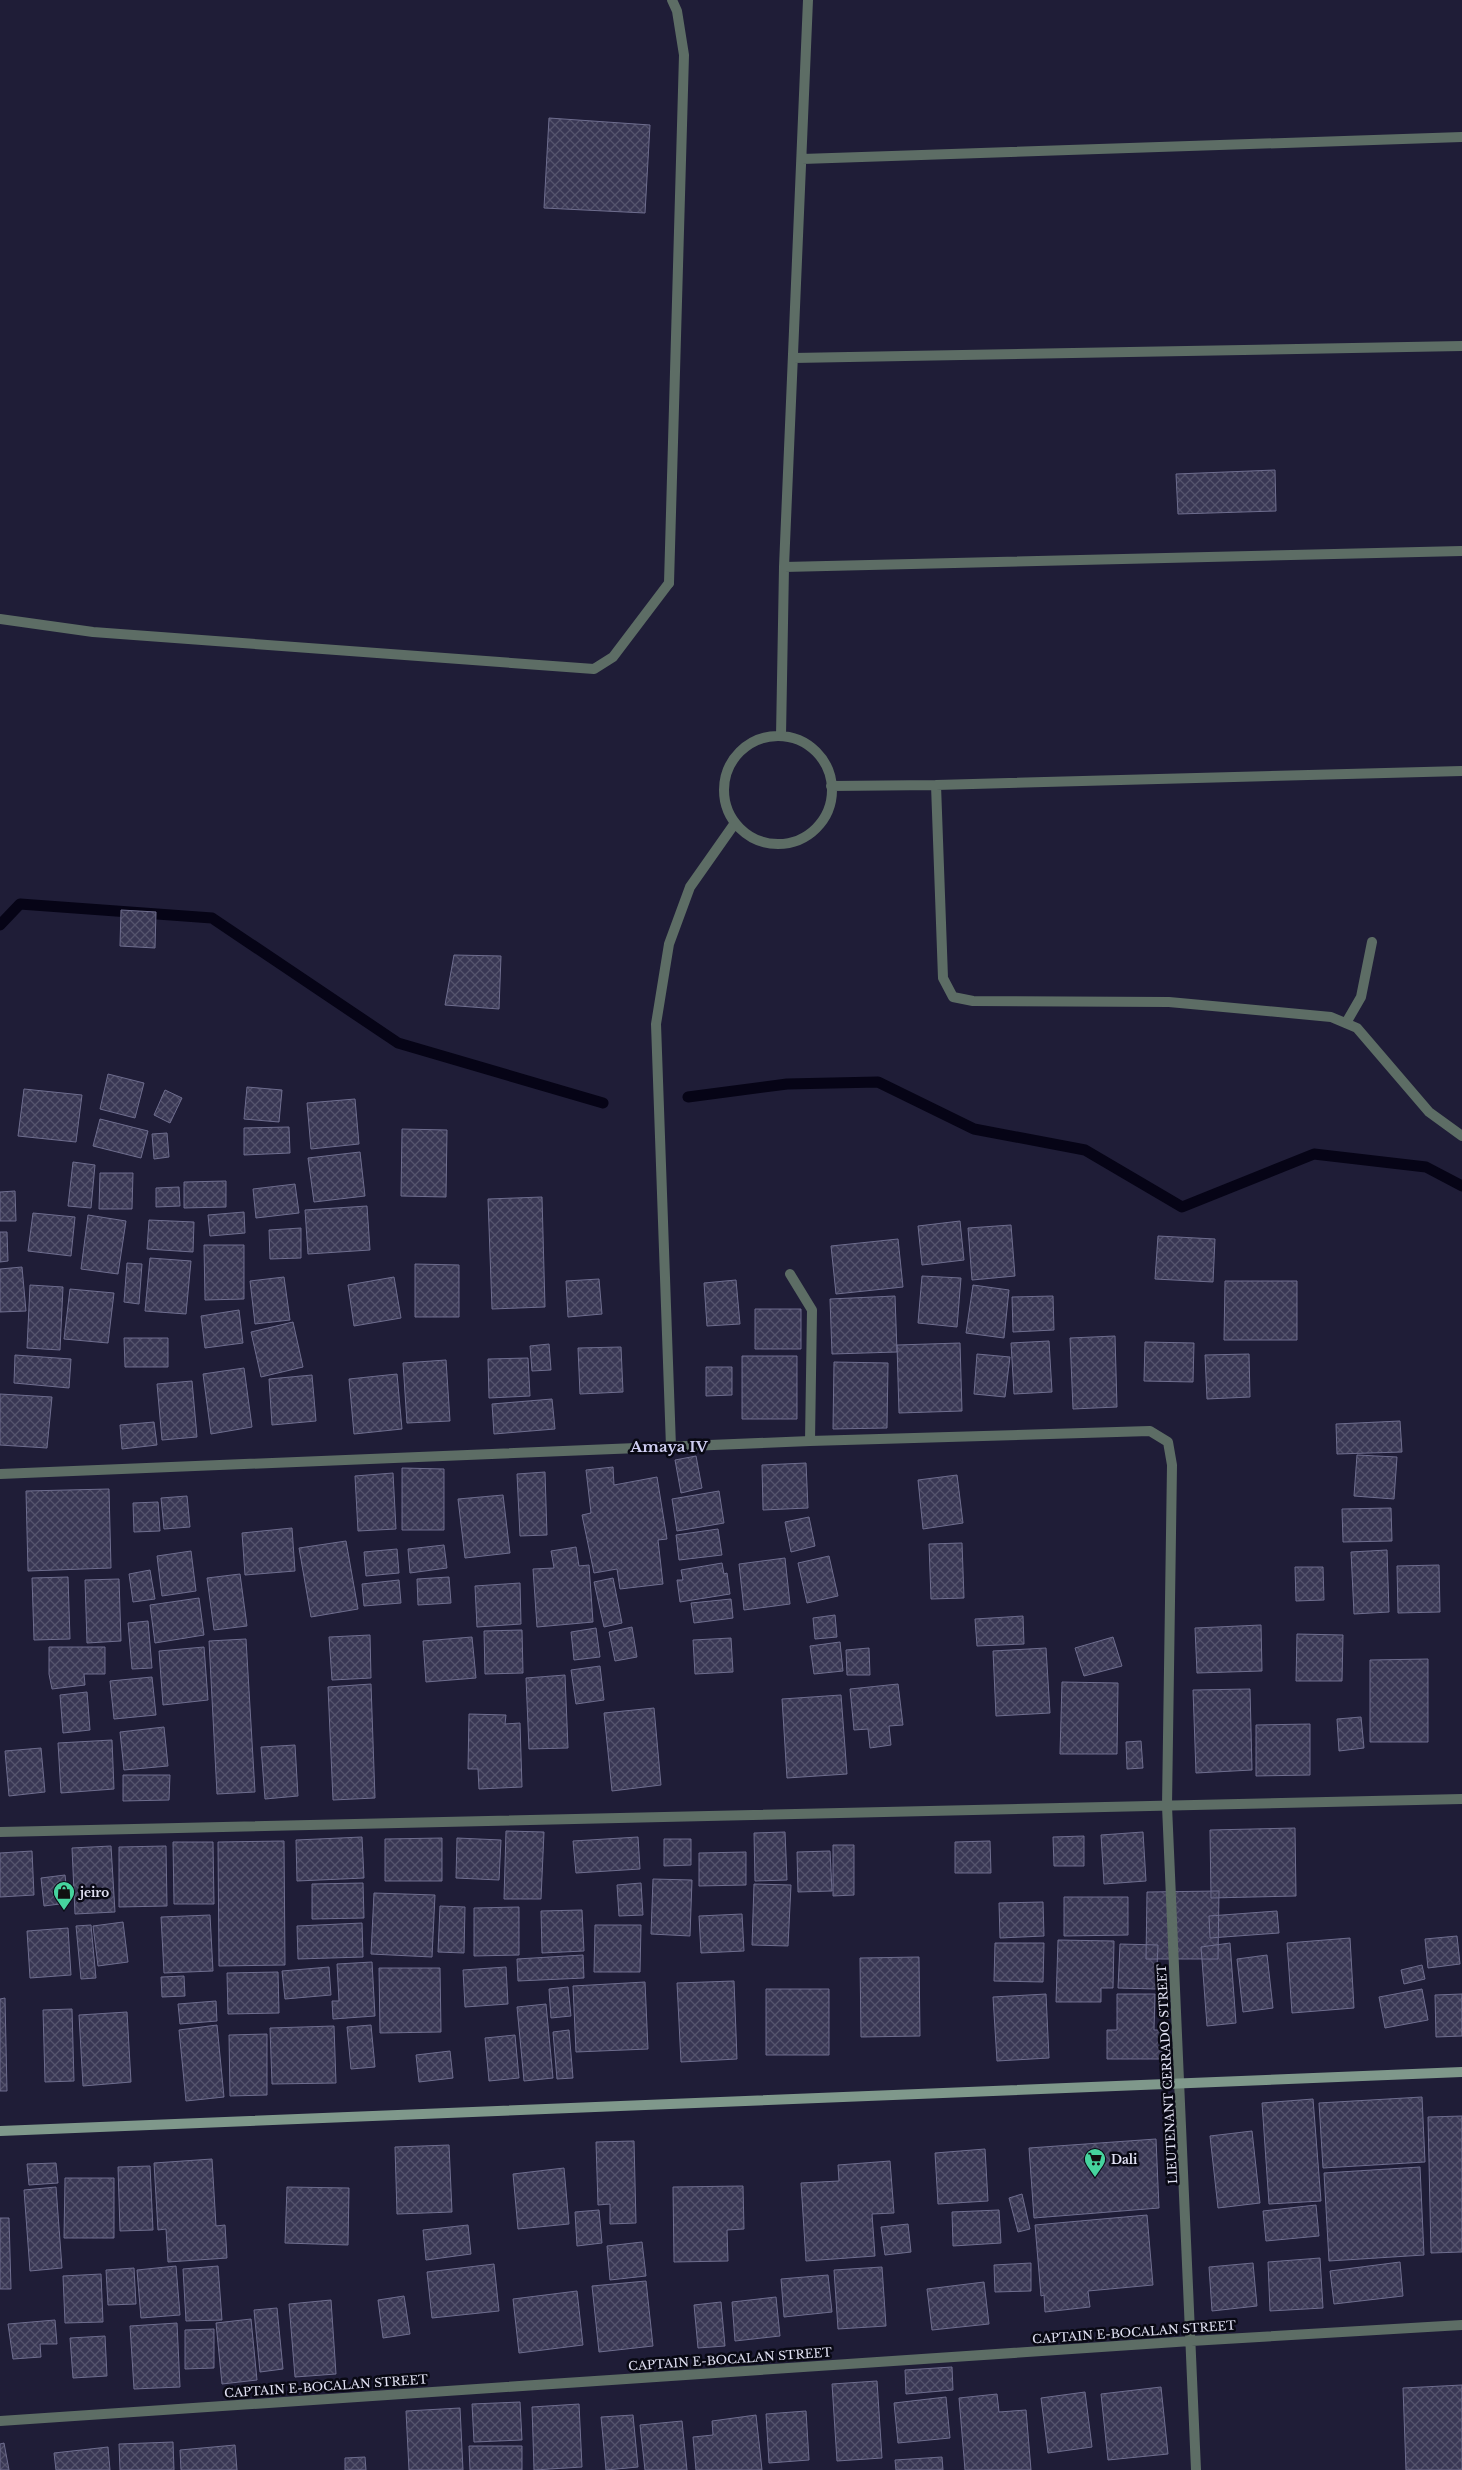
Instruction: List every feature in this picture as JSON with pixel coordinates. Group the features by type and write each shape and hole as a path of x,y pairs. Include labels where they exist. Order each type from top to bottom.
{"street":[{"path":"0,620 93,632 594,669 613,657 669,582 676,391 684,54 677,11 672,0"},
{"path":"781,736 784,567 808,0"},
{"path":"802,159 1462,137"},
{"path":"793,358 1462,346"},
{"path":"784,567 1462,551"},
{"path":"781,736 796,739 809,746 821,757 828,770 831,786 831,801 825,816 810,833 789,843 774,844 759,841 745,834 727,810 724,794 724,779 730,764 739,752 751,743 766,737 781,736"},
{"path":"831,786 1462,771"},
{"path":"936,785 943,978 953,997 973,1001 1169,1002 1331,1017 1357,1028 1429,1112 1462,1136"},
{"path":"671,1447 656,1024 669,944 690,887 735,823"},
{"path":"1346,1023 1361,997 1372,942"},
{"path":"790,1274 812,1310 810,1441"},
{"name":"LIEUTENANT CERRADO STREET","path":"0,1474 810,1441 1150,1431 1168,1442 1172,1465 1167,1806 1196,2470"},
{"path":"0,1832 1462,1799"},
{"path":"0,2131 1462,2072"},
{"name":"CAPTAIN E-BOCALAN STREET","path":"0,2421 1191,2341 1462,2326"}],"building":[{"path":"549,118 650,125 645,213 544,208"},
{"path":"1275,470 1276,511 1178,514 1176,474"},
{"path":"121,910 156,912 155,948 120,946"},
{"path":"454,955 501,956 499,1009 445,1005"},
{"path":"108,1074 144,1083 135,1118 100,1109"},
{"path":"247,1087 282,1090 279,1122 244,1119"},
{"path":"24,1089 82,1095 76,1142 18,1136"},
{"path":"165,1090 182,1098 170,1123 154,1115"},
{"path":"355,1099 359,1144 311,1149 307,1103"},
{"path":"100,1119 148,1131 141,1158 93,1146"},
{"path":"289,1127 290,1153 244,1155 244,1128"},
{"path":"402,1129 447,1130 446,1197 401,1196"},
{"path":"167,1133 169,1157 154,1159 152,1134"},
{"path":"360,1152 365,1196 314,1202 308,1158"},
{"path":"73,1162 95,1165 91,1208 68,1206"},
{"path":"100,1173 133,1173 132,1209 99,1209"},
{"path":"226,1181 226,1207 184,1208 184,1182"},
{"path":"295,1184 299,1213 256,1218 253,1189"},
{"path":"179,1187 180,1206 156,1207 156,1188"},
{"path":"15,1191 16,1221 0,1221 0,1192"},
{"path":"542,1197 545,1307 492,1309 488,1199"},
{"path":"367,1206 370,1250 308,1254 305,1210"},
{"path":"244,1212 245,1233 210,1236 208,1215"},
{"path":"33,1213 75,1217 71,1256 28,1251"},
{"path":"88,1215 126,1221 118,1274 81,1269"},
{"path":"149,1220 194,1222 193,1252 147,1249"},
{"path":"960,1221 964,1260 922,1265 918,1226"},
{"path":"1011,1225 1015,1276 972,1280 968,1228"},
{"path":"301,1228 301,1258 270,1259 269,1230"},
{"path":"0,1232 7,1232 8,1261 0,1262"},
{"path":"1158,1236 1215,1239 1213,1282 1155,1279"},
{"path":"898,1239 903,1287 836,1294 831,1246"},
{"path":"204,1245 244,1245 244,1299 205,1300"},
{"path":"150,1258 191,1261 186,1314 145,1311"},
{"path":"127,1263 142,1264 139,1304 124,1302"},
{"path":"415,1264 459,1265 459,1317 415,1317"},
{"path":"22,1267 26,1311 0,1312 0,1269"},
{"path":"922,1276 961,1278 957,1327 918,1323"},
{"path":"284,1277 290,1320 255,1324 250,1281"},
{"path":"394,1277 401,1318 354,1326 348,1285"},
{"path":"599,1279 602,1314 568,1317 566,1281"},
{"path":"736,1280 740,1324 707,1326 704,1283"},
{"path":"1225,1281 1297,1281 1297,1340 1224,1340"},
{"path":"30,1285 63,1287 60,1350 27,1348"},
{"path":"973,1285 1009,1290 1004,1338 966,1333"},
{"path":"70,1289 114,1293 108,1343 64,1339"},
{"path":"895,1296 897,1352 832,1354 830,1299"},
{"path":"1053,1296 1054,1330 1013,1332 1012,1297"},
{"path":"755,1309 801,1309 801,1349 755,1349"},
{"path":"239,1310 243,1343 205,1348 201,1316"},
{"path":"293,1322 303,1367 261,1377 251,1332"},
{"path":"1115,1336 1117,1407 1073,1409 1070,1338"},
{"path":"124,1338 168,1338 168,1367 125,1367"},
{"path":"1049,1341 1052,1392 1014,1394 1011,1343"},
{"path":"1145,1342 1194,1343 1193,1382 1144,1381"},
{"path":"960,1343 962,1411 899,1413 897,1345"},
{"path":"549,1344 551,1370 532,1371 530,1346"},
{"path":"621,1347 623,1392 580,1394 578,1348"},
{"path":"977,1354 1010,1357 1005,1397 974,1394"},
{"path":"1249,1354 1250,1397 1207,1399 1205,1355"},
{"path":"15,1355 71,1359 69,1388 14,1383"},
{"path":"742,1356 797,1356 797,1419 742,1419"},
{"path":"528,1358 530,1396 489,1398 488,1359"},
{"path":"446,1360 450,1421 407,1423 403,1363"},
{"path":"834,1362 888,1363 887,1428 833,1429"},
{"path":"706,1367 732,1367 732,1395 706,1396"},
{"path":"244,1368 252,1427 211,1434 203,1374"},
{"path":"397,1374 402,1429 354,1434 349,1379"},
{"path":"312,1375 316,1421 272,1425 269,1379"},
{"path":"192,1381 197,1437 162,1440 157,1384"},
{"path":"0,1394 52,1397 47,1448 0,1445"},
{"path":"552,1399 555,1429 494,1434 492,1404"},
{"path":"1400,1421 1402,1452 1337,1454 1336,1424"},
{"path":"154,1422 157,1445 122,1449 120,1425"},
{"path":"1357,1455 1397,1457 1394,1499 1354,1496"},
{"path":"696,1456 702,1488 681,1493 675,1460"},
{"path":"806,1463 808,1508 763,1510 762,1465"},
{"path":"613,1467 614,1485 657,1477 667,1539 658,1540 663,1584 620,1589 617,1569 594,1573 582,1515 591,1513 586,1470"},
{"path":"402,1468 444,1469 444,1530 402,1530"},
{"path":"545,1472 547,1535 520,1536 517,1474"},
{"path":"393,1473 396,1529 358,1531 355,1476"},
{"path":"957,1475 963,1523 923,1529 918,1480"},
{"path":"109,1489 111,1568 28,1571 26,1491"},
{"path":"719,1491 724,1523 677,1531 672,1499"},
{"path":"503,1495 510,1553 465,1558 458,1499"},
{"path":"187,1496 190,1527 164,1529 161,1498"},
{"path":"158,1502 160,1531 134,1532 133,1503"},
{"path":"1391,1508 1392,1541 1343,1542 1342,1509"},
{"path":"809,1517 815,1546 791,1552 785,1522"},
{"path":"292,1528 295,1571 245,1575 242,1533"},
{"path":"718,1529 722,1555 679,1560 676,1535"},
{"path":"346,1541 358,1609 311,1617 299,1548"},
{"path":"962,1543 964,1598 931,1599 929,1544"},
{"path":"444,1545 447,1568 410,1573 408,1549"},
{"path":"576,1547 579,1566 589,1565 593,1622 537,1627 533,1569 554,1568 551,1551"},
{"path":"397,1549 399,1573 366,1576 364,1552"},
{"path":"1387,1550 1389,1612 1354,1614 1351,1552"},
{"path":"191,1551 196,1591 162,1596 157,1556"},
{"path":"829,1556 838,1596 807,1603 798,1563"},
{"path":"785,1558 790,1604 744,1610 739,1564"},
{"path":"722,1563 724,1574 727,1573 730,1594 680,1602 677,1580 683,1580 681,1570"},
{"path":"1439,1565 1440,1612 1398,1613 1397,1566"},
{"path":"1295,1567 1323,1567 1324,1600 1296,1601"},
{"path":"150,1570 155,1599 133,1602 129,1574"},
{"path":"240,1574 247,1626 214,1630 207,1578"},
{"path":"68,1577 70,1639 34,1640 32,1578"},
{"path":"449,1577 451,1603 418,1605 417,1579"},
{"path":"613,1578 622,1623 604,1627 594,1582"},
{"path":"119,1579 121,1641 87,1643 85,1580"},
{"path":"399,1580 401,1603 364,1606 362,1584"},
{"path":"520,1583 521,1624 477,1627 475,1586"},
{"path":"199,1598 204,1635 155,1643 150,1605"},
{"path":"731,1599 733,1618 694,1623 691,1603"},
{"path":"835,1615 837,1637 815,1639 813,1618"},
{"path":"1023,1616 1024,1644 977,1646 975,1619"},
{"path":"148,1621 152,1668 132,1669 128,1623"},
{"path":"1261,1625 1262,1671 1197,1673 1195,1628"},
{"path":"632,1627 637,1657 615,1661 609,1632"},
{"path":"596,1628 600,1657 574,1660 571,1632"},
{"path":"522,1630 523,1673 485,1674 484,1631"},
{"path":"1297,1634 1343,1635 1342,1681 1296,1681"},
{"path":"370,1635 371,1678 332,1680 329,1637"},
{"path":"472,1637 476,1678 426,1682 423,1641"},
{"path":"1113,1637 1122,1666 1084,1676 1075,1648"},
{"path":"731,1638 733,1672 695,1674 693,1640"},
{"path":"246,1639 255,1792 217,1794 209,1641"},
{"path":"840,1642 843,1671 814,1674 810,1646"},
{"path":"49,1647 105,1647 105,1674 84,1674 85,1685 52,1689 49,1674"},
{"path":"204,1647 208,1700 163,1705 159,1651"},
{"path":"869,1648 870,1675 847,1675 846,1650"},
{"path":"1046,1648 1050,1713 996,1716 993,1651"},
{"path":"1428,1659 1428,1742 1370,1742 1370,1660"},
{"path":"600,1666 604,1700 576,1704 571,1670"},
{"path":"565,1675 568,1748 529,1749 526,1678"},
{"path":"152,1677 156,1715 114,1719 110,1681"},
{"path":"1062,1682 1118,1683 1117,1754 1060,1754"},
{"path":"371,1684 375,1798 333,1800 328,1687"},
{"path":"898,1684 903,1725 889,1726 891,1745 870,1748 868,1729 854,1730 850,1689"},
{"path":"1250,1689 1252,1770 1196,1773 1193,1690"},
{"path":"87,1692 90,1730 63,1733 60,1695"},
{"path":"841,1695 847,1774 787,1778 782,1699"},
{"path":"654,1708 661,1785 612,1791 604,1713"},
{"path":"469,1714 506,1715 505,1724 520,1723 522,1787 479,1789 478,1769 468,1769"},
{"path":"1361,1717 1364,1748 1339,1751 1337,1719"},
{"path":"1310,1724 1310,1775 1256,1776 1256,1725"},
{"path":"164,1727 168,1766 124,1770 120,1732"},
{"path":"112,1740 114,1789 61,1793 58,1743"},
{"path":"1141,1741 1143,1768 1127,1769 1126,1742"},
{"path":"295,1745 298,1796 265,1799 261,1747"},
{"path":"41,1748 45,1792 9,1796 5,1751"},
{"path":"123,1775 170,1775 169,1800 123,1801"},
{"path":"1295,1828 1296,1896 1211,1898 1210,1830"},
{"path":"506,1831 544,1832 541,1899 504,1899"},
{"path":"785,1832 787,1880 755,1881 754,1833"},
{"path":"1143,1832 1146,1881 1104,1884 1101,1835"},
{"path":"1084,1836 1084,1866 1054,1866 1053,1837"},
{"path":"362,1837 364,1878 297,1881 296,1840"},
{"path":"638,1837 640,1869 576,1873 573,1841"},
{"path":"442,1838 442,1881 385,1881 385,1839"},
{"path":"457,1838 501,1840 499,1880 456,1878"},
{"path":"664,1839 691,1839 691,1865 664,1866"},
{"path":"284,1841 285,1965 219,1966 218,1842"},
{"path":"990,1841 991,1873 955,1873 955,1842"},
{"path":"173,1842 213,1842 214,1904 174,1904"},
{"path":"833,1845 854,1845 854,1895 833,1896"},
{"path":"111,1846 115,1912 75,1914 72,1848"},
{"path":"166,1846 167,1906 119,1907 119,1847"},
{"path":"32,1851 34,1895 0,1897 0,1853"},
{"path":"830,1851 832,1891 798,1892 797,1852"},
{"path":"746,1852 746,1885 699,1886 699,1853"},
{"path":"65,1875 68,1903 44,1906 41,1878"},
{"path":"653,1879 692,1880 690,1936 651,1934"},
{"path":"363,1883 364,1918 312,1919 312,1884"},
{"path":"641,1883 643,1915 619,1916 617,1885"},
{"path":"754,1884 791,1885 788,1946 752,1945"},
{"path":"1219,1891 1218,1959 1146,1959 1147,1892"},
{"path":"374,1893 435,1895 432,1957 371,1954"},
{"path":"1064,1897 1128,1897 1128,1935 1064,1936"},
{"path":"1043,1902 1044,1936 1000,1938 999,1903"},
{"path":"440,1906 465,1907 464,1953 438,1952"},
{"path":"519,1907 519,1955 474,1956 474,1908"},
{"path":"582,1910 584,1951 542,1953 541,1911"},
{"path":"1277,1911 1279,1933 1210,1938 1209,1916"},
{"path":"742,1914 744,1951 701,1953 699,1916"},
{"path":"210,1915 213,1971 164,1973 161,1917"},
{"path":"123,1922 128,1962 98,1966 93,1926"},
{"path":"362,1923 363,1957 298,1959 297,1926"},
{"path":"91,1925 96,1978 81,1979 76,1926"},
{"path":"595,1925 641,1925 640,1972 594,1972"},
{"path":"68,1928 71,1975 30,1978 27,1931"},
{"path":"1457,1936 1460,1964 1428,1968 1425,1939"},
{"path":"1350,1938 1354,2008 1292,2013 1287,1943"},
{"path":"1058,1940 1114,1941 1113,1988 1101,1988 1101,2002 1056,2002"},
{"path":"995,1943 1044,1943 1043,1982 994,1981"},
{"path":"1230,1943 1236,2023 1207,2026 1201,1947"},
{"path":"1120,1944 1158,1945 1156,1989 1118,1988"},
{"path":"583,1955 584,1978 518,1981 517,1959"},
{"path":"1267,1955 1273,2008 1243,2012 1237,1959"},
{"path":"919,1957 920,2036 861,2037 860,1958"},
{"path":"372,1962 375,2016 333,2019 332,2001 339,2001 337,1964"},
{"path":"1422,1965 1425,1979 1404,1984 1401,1970"},
{"path":"329,1967 331,1995 285,1999 282,1971"},
{"path":"506,1967 508,2004 465,2007 463,1970"},
{"path":"379,1968 440,1968 441,2032 380,2033"},
{"path":"278,1972 279,2013 228,2014 227,1973"},
{"path":"184,1976 185,1996 162,1997 161,1977"},
{"path":"734,1981 737,2059 681,2062 677,1983"},
{"path":"645,1982 648,2049 576,2052 573,1986"},
{"path":"568,1987 571,2016 551,2018 549,1989"},
{"path":"766,1989 829,1989 829,2055 766,2055"},
{"path":"1422,1989 1428,2020 1385,2028 1379,1997"},
{"path":"1046,1994 1049,2058 997,2061 993,1997"},
{"path":"1117,1994 1155,1994 1154,2030 1162,2030 1162,2059 1107,2059 1107,2030 1117,2030"},
{"path":"1462,1994 1462,2036 1436,2037 1435,1995"},
{"path":"5,1998 7,2091 0,2091 0,1999"},
{"path":"216,2001 217,2021 180,2024 178,2004"},
{"path":"546,2004 553,2078 524,2081 517,2007"},
{"path":"72,2009 74,2081 45,2082 43,2010"},
{"path":"127,2012 131,2082 83,2086 79,2015"},
{"path":"217,2025 224,2097 186,2101 179,2030"},
{"path":"371,2025 375,2067 351,2069 347,2027"},
{"path":"334,2026 336,2083 272,2084 270,2028"},
{"path":"569,2030 573,2078 557,2079 553,2032"},
{"path":"267,2034 267,2095 230,2096 229,2035"},
{"path":"515,2035 519,2078 489,2081 485,2038"},
{"path":"450,2051 453,2078 419,2082 416,2055"},
{"path":"1422,2097 1425,2162 1323,2168 1319,2103"},
{"path":"1313,2099 1321,2201 1269,2204 1262,2103"},
{"path":"1462,2116 1462,2252 1431,2253 1428,2117"},
{"path":"1252,2131 1260,2203 1218,2208 1210,2136"},
{"name":"Dali","path":"1156,2139 1159,2208 1034,2218 1029,2148"},
{"path":"634,2141 636,2223 610,2224 610,2204 598,2205 596,2142"},
{"path":"449,2145 452,2212 397,2214 395,2147"},
{"path":"985,2149 988,2201 938,2204 935,2153"},
{"path":"212,2159 216,2226 225,2225 227,2258 168,2262 166,2229 158,2230 154,2163"},
{"path":"890,2161 894,2213 872,2214 875,2256 806,2261 801,2183 839,2181 838,2165"},
{"path":"56,2163 58,2183 29,2185 27,2164"},
{"path":"150,2166 153,2230 120,2231 118,2167"},
{"path":"1420,2167 1424,2255 1329,2261 1324,2173"},
{"path":"564,2168 569,2224 518,2229 513,2174"},
{"path":"65,2178 114,2178 114,2238 64,2238"},
{"path":"743,2186 744,2229 727,2230 728,2261 674,2262 673,2187"},
{"path":"56,2187 62,2268 30,2271 24,2190"},
{"path":"287,2187 349,2188 348,2245 285,2243"},
{"path":"1022,2194 1030,2229 1018,2232 1009,2198"},
{"path":"1316,2205 1319,2236 1266,2241 1263,2211"},
{"path":"599,2210 602,2243 577,2246 575,2212"},
{"path":"999,2210 1001,2243 953,2246 952,2212"},
{"path":"1147,2215 1153,2285 1088,2291 1090,2307 1045,2312 1044,2295 1041,2296 1035,2225"},
{"path":"0,2218 9,2218 11,2289 0,2289"},
{"path":"908,2224 911,2252 885,2255 881,2227"},
{"path":"468,2225 471,2254 426,2260 423,2230"},
{"path":"642,2242 646,2276 610,2280 607,2246"},
{"path":"1320,2258 1323,2308 1270,2311 1268,2262"},
{"path":"1400,2262 1403,2296 1334,2304 1330,2271"},
{"path":"1031,2263 1031,2291 995,2292 994,2265"},
{"path":"1253,2263 1257,2306 1212,2311 1209,2267"},
{"path":"494,2264 499,2311 432,2318 427,2272"},
{"path":"176,2266 180,2315 141,2318 137,2270"},
{"path":"218,2266 222,2320 186,2321 183,2269"},
{"path":"882,2267 886,2326 838,2329 834,2270"},
{"path":"134,2268 136,2304 108,2305 106,2270"},
{"path":"101,2274 103,2322 65,2323 63,2276"},
{"path":"828,2275 832,2312 784,2317 781,2279"},
{"path":"646,2281 653,2346 599,2352 592,2286"},
{"path":"984,2282 989,2324 932,2330 927,2289"},
{"path":"577,2291 583,2345 519,2353 513,2299"},
{"path":"404,2296 410,2334 383,2338 378,2300"},
{"path":"776,2297 780,2336 735,2341 732,2302"},
{"path":"331,2300 336,2374 295,2377 289,2304"},
{"path":"721,2302 725,2346 698,2348 694,2305"},
{"path":"277,2308 283,2369 260,2372 254,2310"},
{"path":"251,2319 257,2380 222,2384 216,2323"},
{"path":"55,2320 57,2344 40,2344 41,2357 13,2359 8,2324"},
{"path":"177,2323 180,2387 134,2389 130,2326"},
{"path":"214,2329 214,2368 185,2369 185,2330"},
{"path":"105,2336 107,2376 73,2378 70,2338"},
{"path":"952,2367 953,2390 906,2394 905,2370"},
{"path":"877,2381 882,2458 837,2461 832,2384"},
{"path":"1462,2385 1462,2470 1406,2470 1403,2388"},
{"path":"1161,2387 1168,2454 1108,2460 1101,2394"},
{"path":"1085,2392 1092,2447 1048,2453 1041,2398"},
{"path":"997,2394 999,2412 1026,2410 1031,2470 965,2470 959,2398"},
{"path":"946,2397 950,2438 898,2443 894,2403"},
{"path":"520,2402 522,2440 474,2442 472,2404"},
{"path":"579,2404 582,2467 534,2470 532,2407"},
{"path":"460,2408 463,2470 409,2470 406,2411"},
{"path":"806,2411 809,2460 769,2463 766,2414"},
{"path":"633,2415 638,2467 606,2470 601,2417"},
{"path":"756,2415 762,2470 696,2470 693,2437 713,2435 712,2421"},
{"path":"682,2421 687,2470 645,2470 640,2425"},
{"path":"173,2442 174,2470 120,2470 119,2444"},
{"path":"4,2443 9,2470 0,2470 0,2444"},
{"path":"235,2445 237,2470 181,2470 180,2450"},
{"path":"469,2446 522,2446 522,2470 470,2470"},
{"path":"108,2447 110,2470 56,2470 54,2453"},
{"path":"365,2457 366,2470 345,2470 345,2458"},
{"path":"942,2457 943,2470 896,2470 895,2460"}],"waterway":[{"path":"0,925 20,904 212,918 398,1043 603,1103"},
{"path":"688,1097 787,1084 878,1082 974,1129 1085,1150 1182,1207 1314,1154 1426,1167 1462,1186"}],"place":[{"name":"jeiro","path":"64,1911"},
{"name":"Dali","path":"1095,2178"}],"district":[{"name":"Amaya IV","path":"669,1446"}]}
